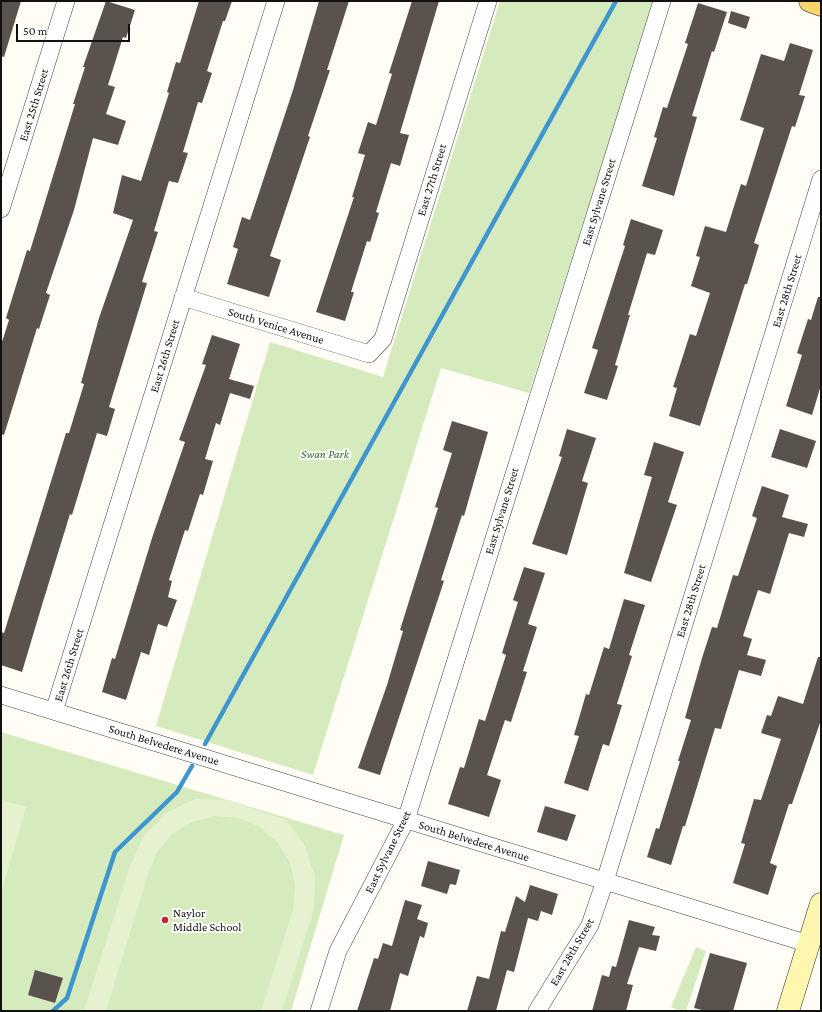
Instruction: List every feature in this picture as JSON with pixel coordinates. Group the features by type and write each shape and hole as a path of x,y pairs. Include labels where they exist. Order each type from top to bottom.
{"main road":[{"path":"810,1 821,5"}],"street":[{"name":"East 25th Street","path":"1,209 66,1"},
{"name":"East 26th Street","path":"54,711 276,1"},
{"name":"East 27th Street","path":"369,354 383,340 488,1"},
{"name":"East Sylvane Street","path":"319,1011 338,951 406,820 662,1"},
{"name":"East 28th Street","path":"537,1011 590,925 605,881 821,179"},
{"name":"South Venice Avenue","path":"183,298 369,354"},
{"name":"South Belvedere Avenue","path":"1,694 809,944"},
{"path":"788,1011 821,904"}],"green space":[{"name":"Swan Park","path":"500,1 654,1 529,393 441,368 313,775 156,726 270,342 383,377"},
{"name":"Naylor Middle School","path":"1,732 344,835 291,1011 1,1011"},
{"path":"195,799 226,800 286,820 305,846 315,877 314,909 282,1011 261,1011 293,910 295,886 290,863 278,843 260,827 239,818 215,816 192,822 172,834 157,852 148,874 106,1011 84,1011 130,866 144,836 166,813"},
{"path":"1,800 26,807 1,894"},
{"path":"696,947 706,951 686,1011 679,1011 671,1007"}],"building":[{"path":"1,1 21,1 4,57 1,56"},
{"path":"106,1 135,10 126,38 123,37 108,85 115,87 106,114 126,121 118,145 93,138 74,210 46,293 50,295 39,329 37,328 4,435 1,434 1,345 9,320 6,318 27,250 30,251 75,104 73,104 85,67 83,67"},
{"path":"199,1 232,1 225,21 223,21 207,71 212,73 202,103 198,102 183,152 188,153 178,183 169,181 154,231 158,232 142,282 147,283 109,407 115,409 107,436 97,433 72,515 70,514 22,672 1,665 1,632 4,633 66,433 69,433 84,384 81,383 99,318 133,220 113,213 122,175 141,181 169,93 167,92 176,62 180,63"},
{"path":"319,1 349,1 327,70 330,70 308,136 310,137 270,256 281,260 269,297 227,284 238,249 233,247 242,217 250,220 293,90"},
{"path":"412,1 439,1 400,133 409,135 400,166 391,163 376,212 379,213 370,242 367,241 351,292 354,292 345,321 316,312 354,197 352,197 365,155 358,153 368,122 376,125 392,74 389,73"},
{"path":"698,3 727,12 714,52 712,51 692,116 697,117 674,196 642,186 657,138 654,137 663,107 667,108 688,44 685,43"},
{"path":"731,11 750,17 746,29 728,23"},
{"path":"790,43 813,50 799,95 805,96 795,127 792,126 754,243 759,245 747,284 745,284 700,426 669,416 677,388 673,387 690,334 696,336 710,293 691,286 700,257 696,256 705,226 726,232 741,184 746,186 764,128 740,120 761,54 784,61"},
{"path":"631,219 663,230 655,255 647,253 628,315 630,315 615,365 618,366 607,400 584,393 598,350 592,348 625,246 623,245"},
{"path":"818,297 821,297 821,385 812,415 786,406 802,355 797,353 808,319 811,320"},
{"path":"212,335 240,344 229,379 254,386 250,399 230,393 220,425 216,423 205,459 213,461 203,495 200,494 188,531 185,530 169,580 172,581 168,597 177,600 167,627 158,624 149,655 141,652 126,700 102,692 112,658 115,659 153,535 185,442 179,440 206,365 202,364"},
{"path":"452,421 488,432 464,516 462,515 441,580 444,581 380,775 358,768 387,685 403,631 400,630 438,508 435,507 452,453 443,450"},
{"path":"567,429 596,438 582,481 588,483 567,555 532,544 562,457 559,456"},
{"path":"780,429 816,441 807,468 771,457"},
{"path":"654,442 684,452 668,502 677,505 651,582 624,573 652,477 644,475"},
{"path":"762,486 789,495 782,517 808,524 804,537 789,533 770,594 758,590 743,636 752,639 747,655 766,660 761,676 739,670 721,729 715,728 685,826 683,826 671,865 647,857 656,828 659,829 680,761 678,761 691,720 685,718 702,658 712,627 717,628 733,575 738,576 757,518 752,516"},
{"path":"524,567 545,573 528,624 537,627 523,671 527,672 511,722 505,720 487,775 501,780 489,817 448,804 460,767 464,768 479,719 485,721 506,655 502,653 518,602 513,600"},
{"path":"624,599 645,605 629,655 632,656 617,704 622,705 609,746 603,744 588,791 564,783 579,736 574,735 586,694 589,695 604,647 609,649"},
{"path":"818,657 821,657 821,720 792,804 789,804 770,863 777,866 768,895 733,883 745,844 741,843 754,799 761,800 781,739 761,733 767,715 771,716 778,696 803,704"},
{"path":"545,806 576,815 567,841 537,832"},
{"path":"428,861 460,870 456,885 450,884 447,894 421,886"},
{"path":"530,885 558,894 552,915 541,911 538,921 528,918 514,972 507,970 496,1011 467,1011 477,976 489,979 501,931 505,932 516,896 525,902"},
{"path":"405,900 422,905 417,919 428,923 424,938 420,936 408,976 400,973 390,1011 357,1011 374,958 378,959 383,943 392,946"},
{"path":"629,920 655,927 652,935 660,936 656,951 639,947 627,984 633,985 626,1011 592,1011 602,975 609,977 612,966 616,967"},
{"path":"710,953 747,963 733,1011 706,1011 694,1008"},
{"path":"35,970 63,978 55,1003 28,995"}],"waterway":[{"path":"205,744 616,1"},
{"path":"53,1011 67,998 115,852 177,792 192,766"}],"place":[{"name":"Naylor Middle School","path":"165,920"}]}
